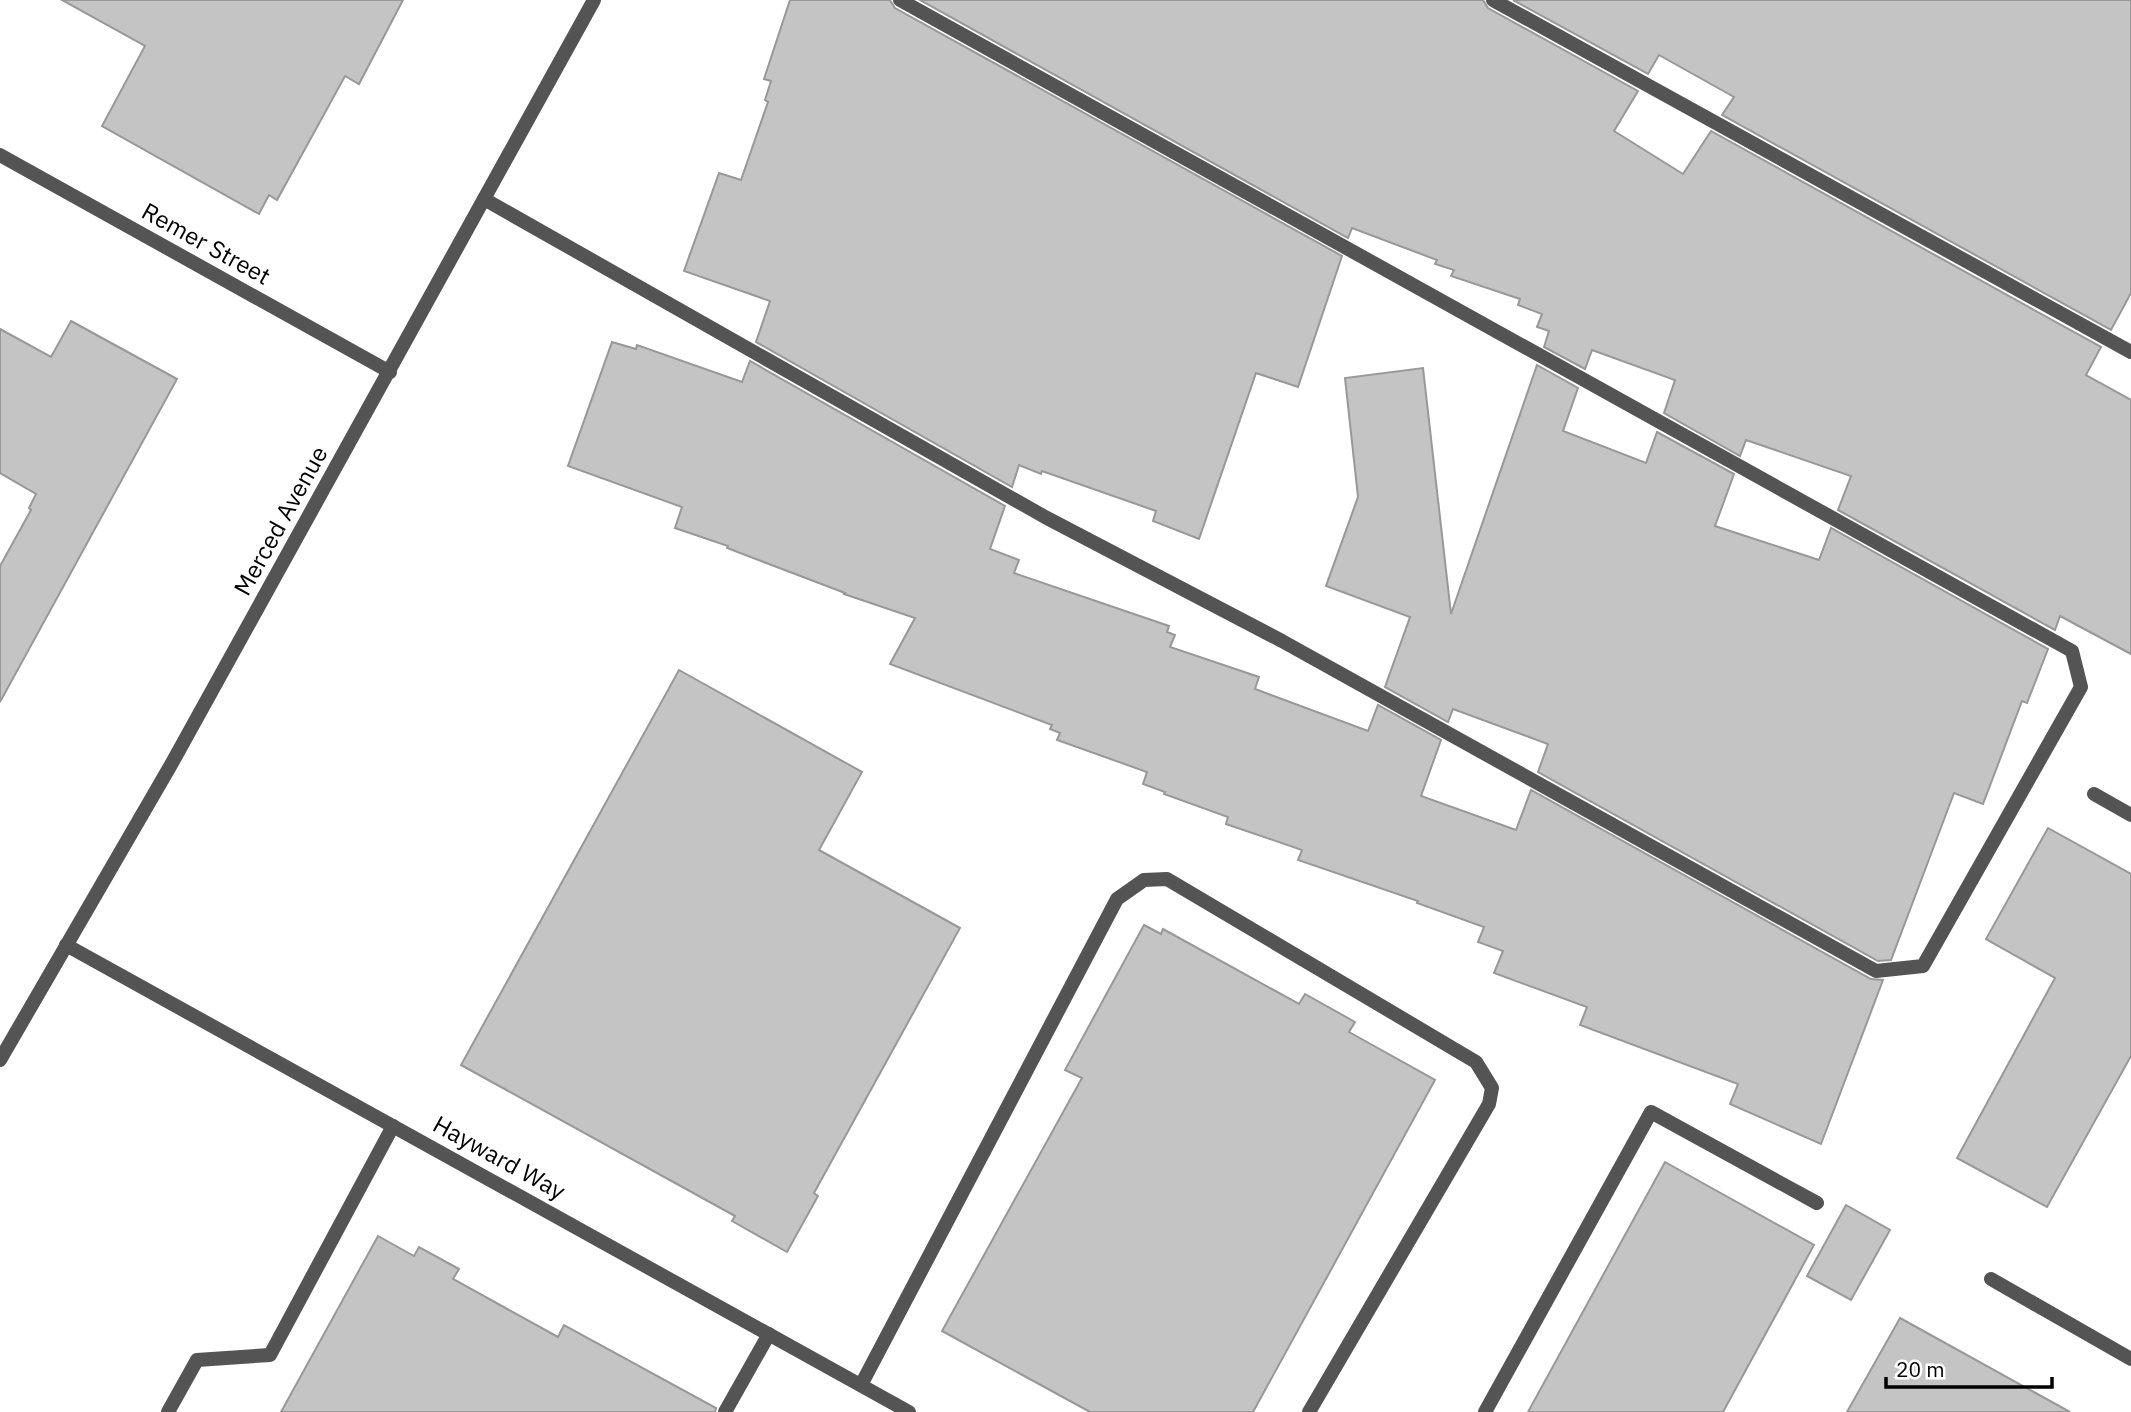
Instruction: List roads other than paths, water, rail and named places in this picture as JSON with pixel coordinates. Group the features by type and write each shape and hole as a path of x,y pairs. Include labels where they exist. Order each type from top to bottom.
{"street":[{"name":"Merced Avenue","path":"0,1060 172,763 594,0"},
{"path":"484,199 1033,510 1294,648 1876,971 1923,966 2081,687 2073,651 900,0"},
{"path":"1493,0 2131,352"},
{"name":"Remer Street","path":"0,155 390,372"},
{"path":"2094,794 2131,814"},
{"path":"862,1385 1117,899 1144,880 1167,879 1476,1062 1492,1088 1489,1104 1309,1412"},
{"name":"Hayward Way","path":"66,945 909,1412"},
{"path":"1485,1412 1651,1112 1817,1203"},
{"path":"168,1412 197,1360 271,1355 393,1126"},
{"path":"1991,1279 2131,1359"},
{"path":"724,1412 769,1334"}]}
